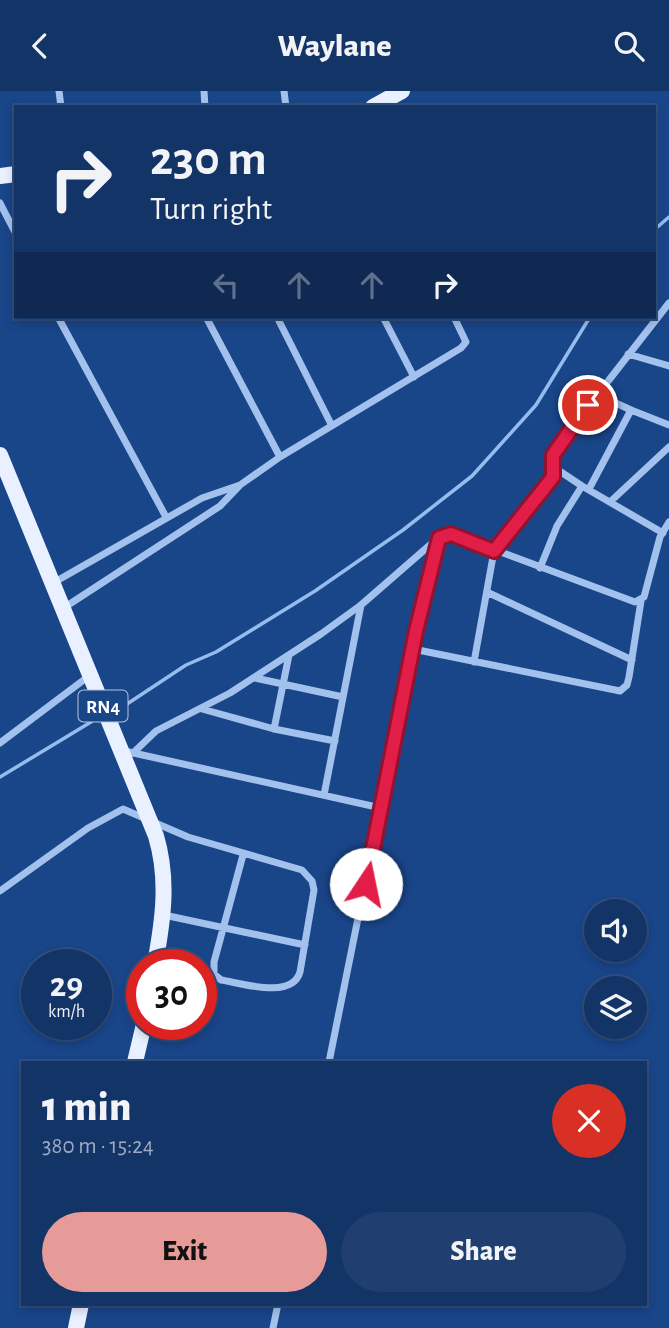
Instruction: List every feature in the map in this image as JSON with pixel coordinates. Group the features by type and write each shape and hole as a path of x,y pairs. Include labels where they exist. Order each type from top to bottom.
{"main road":[{"path":"377,105 402,91"},
{"name":"RN4","path":"0,458 90,675 127,752 151,821 165,876 164,915 158,949"},
{"path":"135,1061 140,1040"},
{"path":"76,1328 81,1306"}],"street":[{"path":"0,203 14,230"},
{"path":"474,662 494,551 511,526 553,477 553,455 596,394 667,308"},
{"path":"59,319 166,517"},
{"path":"207,319 279,457"},
{"path":"278,319 331,424"},
{"path":"384,319 414,377"},
{"path":"62,609 220,506 240,485 279,457 465,345 455,319"},
{"path":"628,354 669,366"},
{"path":"596,394 669,425"},
{"path":"540,568 557,526 586,488 631,410"},
{"path":"610,502 669,447"},
{"path":"551,465 663,533"},
{"path":"52,584 166,517 213,493 240,485"},
{"path":"412,649 615,692 627,685 641,601 669,522"},
{"path":"127,752 156,731 202,709 255,678 361,605 439,538 451,534 605,593 635,602 641,601"},
{"path":"329,1061 412,649 439,538"},
{"path":"488,593 632,660"},
{"path":"324,796 361,605"},
{"path":"274,729 289,655"},
{"path":"0,743 90,675"},
{"path":"255,678 343,697"},
{"path":"202,709 274,729 335,741"},
{"path":"127,752 381,808"},
{"path":"0,891 88,828 123,809 188,837 302,870 312,881 314,890 298,978 284,987 221,980 214,971 243,855"},
{"path":"164,915 305,945"},
{"path":"273,1328 278,1306"}],"waterway":[{"path":"656,228 669,217"},
{"path":"121,708 186,665 216,652 315,591 403,530 472,476 536,405 589,319"},
{"path":"0,777 91,722"}],"route":[{"path":"366,884 416,631 439,538 451,534 494,551 511,526 553,477 553,455 588,405"}]}
